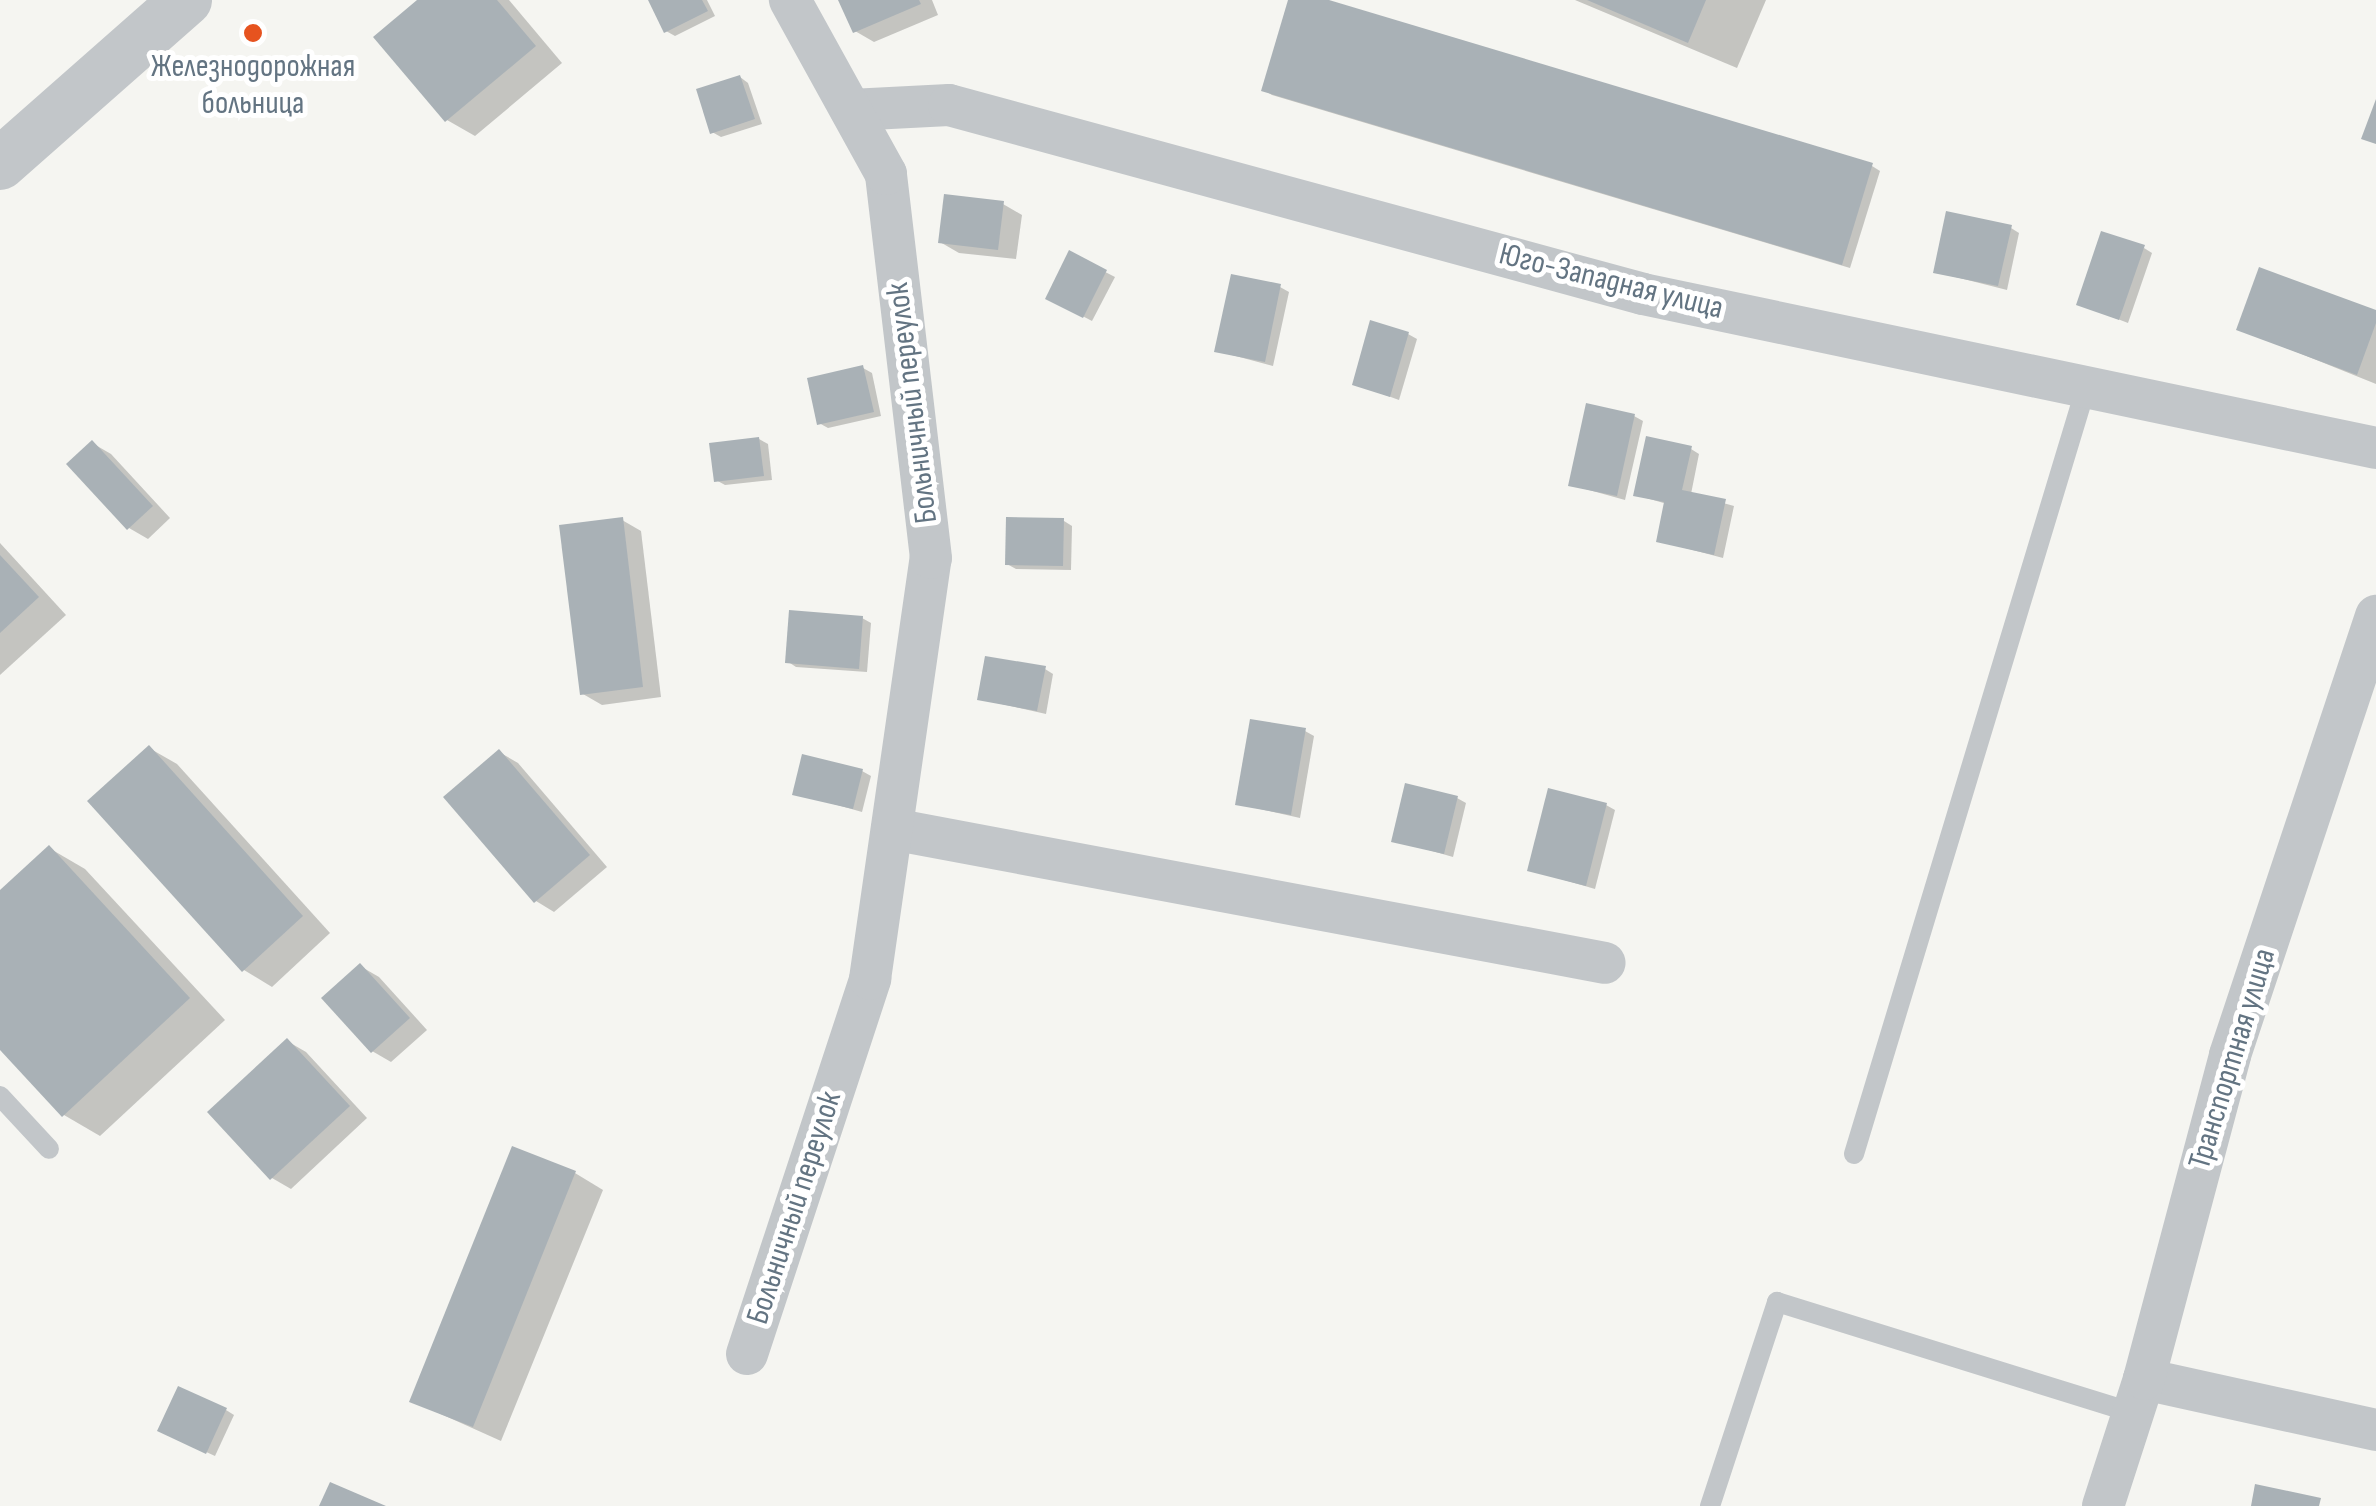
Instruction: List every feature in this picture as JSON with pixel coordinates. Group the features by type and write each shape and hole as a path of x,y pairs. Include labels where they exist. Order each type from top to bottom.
{"street":[{"path":"0,164 186,0"},
{"name":"Больничный переулок","path":"746,1354 870,980 932,558 886,174 790,0"},
{"name":"Юго-Западная улица","path":"851,110 950,105 1643,294 2087,384 2376,448"},
{"name":"Транспортная улица","path":"2103,1506 2139,1396 2230,1055 2376,616"},
{"path":"892,829 1605,963"},
{"path":"2139,1396 2376,1430"}],"lane":[{"path":"1854,1154 2087,384"},
{"path":"0,1096 49,1149"},
{"path":"1710,1506 1776,1302 2139,1396"}],"building":[{"path":"417,0 497,0 536,46 445,122 373,37"},
{"path":"648,0 702,0 708,11 664,33"},
{"path":"838,0 919,0 921,4 853,33"},
{"path":"1288,0 1329,0 1873,163 1842,265 1261,91"},
{"path":"1587,0 1706,0 1688,43"},
{"path":"740,75 755,119 710,134 696,89"},
{"path":"2376,99 2376,144 2361,139"},
{"path":"944,194 1004,201 998,250 938,243"},
{"path":"1946,211 2012,225 1998,286 1933,273"},
{"path":"2101,231 2145,245 2119,320 2076,305"},
{"path":"1069,250 1107,270 1083,318 1045,299"},
{"path":"2259,267 2376,310 2376,323 2357,375 2236,330"},
{"path":"1231,274 1281,284 1265,362 1214,352"},
{"path":"1370,320 1409,332 1390,397 1352,385"},
{"path":"863,365 874,412 817,425 807,378"},
{"path":"1586,403 1635,414 1617,496 1568,486"},
{"path":"1646,436 1692,446 1682,490 1726,499 1714,555 1656,542 1664,502 1633,496"},
{"path":"759,437 764,476 714,482 709,443"},
{"path":"92,440 153,506 127,530 66,464"},
{"path":"623,517 643,687 580,695 559,525"},
{"path":"1006,517 1064,518 1063,566 1005,565"},
{"path":"0,555 39,597 0,633"},
{"path":"789,610 863,616 859,669 785,663"},
{"path":"985,656 1046,666 1037,711 977,700"},
{"path":"1250,719 1306,728 1291,815 1235,805"},
{"path":"149,745 303,916 242,972 87,801"},
{"path":"499,749 590,855 534,903 443,797"},
{"path":"802,754 863,769 853,809 792,795"},
{"path":"1405,783 1458,796 1444,854 1391,842"},
{"path":"1548,788 1607,803 1586,886 1527,871"},
{"path":"49,845 190,998 62,1117 0,1050 0,890"},
{"path":"360,963 410,1018 371,1053 321,998"},
{"path":"287,1038 350,1106 270,1180 207,1112"},
{"path":"512,1146 576,1171 473,1427 409,1402"},
{"path":"178,1386 227,1408 206,1454 157,1431"},
{"path":"330,1482 386,1506 319,1506"},
{"path":"2255,1484 2321,1498 2319,1506 2251,1506"}],"place":[{"name":"Железнодорожная больница","path":"253,33"}]}
